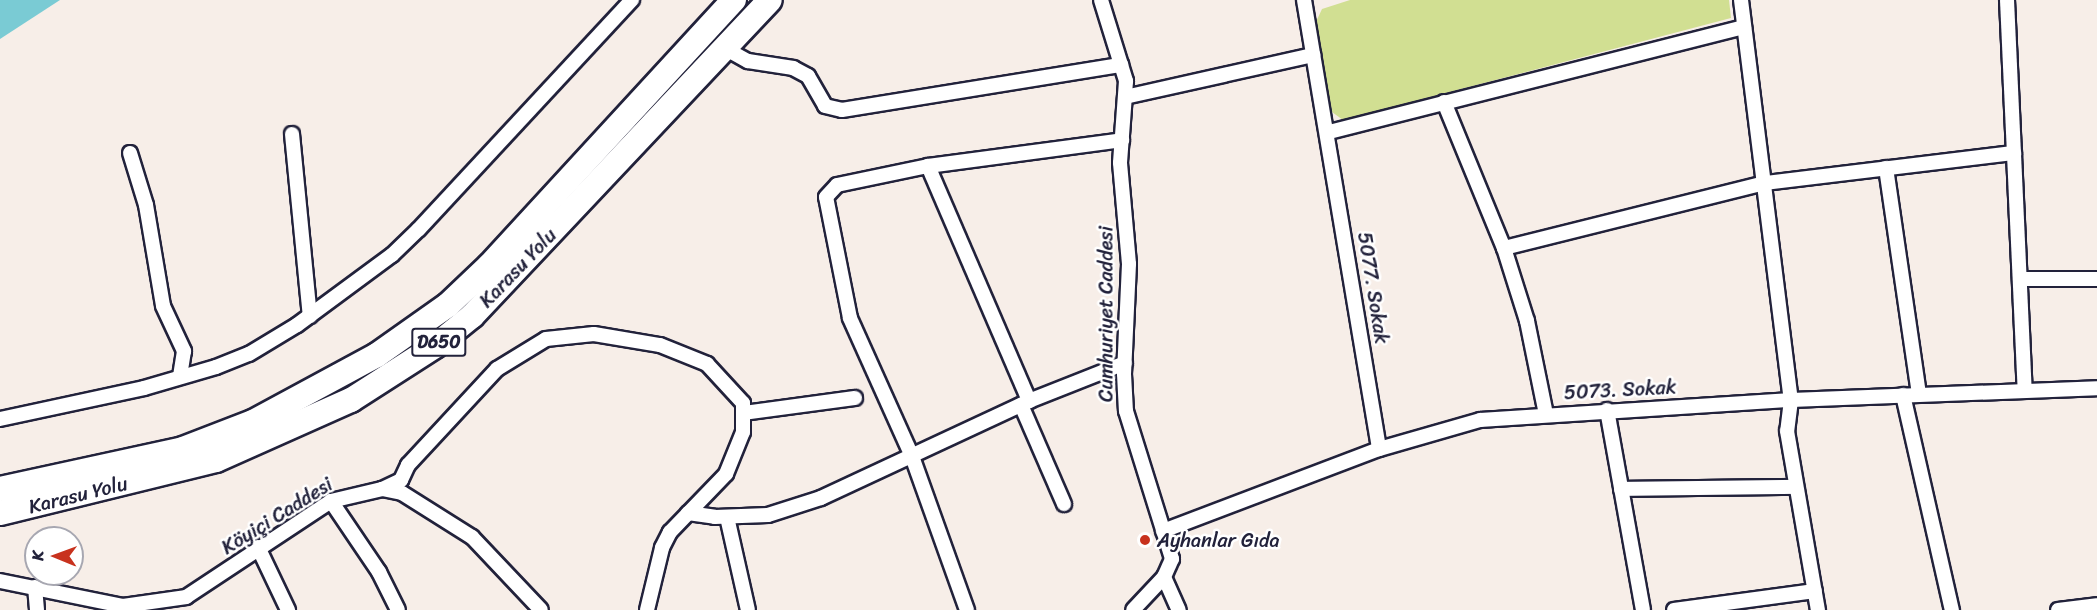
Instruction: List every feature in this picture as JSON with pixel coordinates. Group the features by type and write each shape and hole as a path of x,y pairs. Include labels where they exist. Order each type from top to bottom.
{"highway":[{"name":"Karasu Yolu","path":"0,489 183,449 253,422 377,355 448,305 489,266 734,0"},
{"name":"Karasu Yolu","path":"0,513 216,460 351,400 472,316 770,0"}],"street":[{"path":"0,419 180,377 249,354 310,316 392,255 419,229 632,0"},
{"name":"Cumhuriyet Caddesi","path":"1101,0 1126,81 1120,163 1129,264 1125,363 1126,411 1172,559 1164,577"},
{"path":"1741,0 1791,400 1787,431 1818,610"},
{"path":"2007,0 2025,389"},
{"name":"5077. Sokak","path":"1309,2 1313,55 1329,132 1379,449"},
{"path":"1329,132 1744,27"},
{"path":"726,49 748,61 793,68 808,76 825,106 842,110 1121,65"},
{"path":"1125,97 1313,55"},
{"path":"1444,102 1504,248 1527,321 1546,414"},
{"path":"292,134 310,316"},
{"path":"967,610 911,454 850,318 826,197 837,185 928,166 1122,140"},
{"path":"130,153 146,205 163,306 184,351 180,377"},
{"path":"1504,248 1765,183 2014,153"},
{"path":"928,166 1064,504"},
{"path":"1886,168 1919,394"},
{"path":"2020,279 2097,279"},
{"path":"382,489 401,480 408,465 497,369 546,339 594,334 660,345 707,364 735,389 743,403 743,432 726,474 687,513 662,548 647,610"},
{"path":"687,513 727,517 768,515 821,498 911,454 1025,403 1125,363"},
{"name":"5073. Sokak","path":"1163,531 1379,449 1480,420 1607,410 1903,394 2097,388"},
{"path":"1903,394 1952,610"},
{"path":"744,413 855,398"},
{"path":"1607,410 1643,610"},
{"path":"1621,489 1796,488"},
{"path":"382,489 402,493 472,537 541,610"},
{"name":"Köyiçi Caddesi","path":"0,581 35,587 98,605 160,605 186,597 258,547 332,501 382,489"},
{"path":"332,501 379,572 398,610"},
{"path":"727,517 748,610"},
{"path":"258,547 288,610"},
{"path":"1133,610 1164,577 1179,610"},
{"path":"35,587 37,610"},
{"path":"1674,610 1815,591"},
{"path":"2058,610 2097,605"}],"green space":[{"path":"1350,0 1729,0 1731,18 1343,120 1332,112 1315,24 1322,9"}],"water":[{"path":"0,0 60,0 0,39"}],"place":[{"name":"Ayhanlar Gıda","path":"1145,540"}]}
